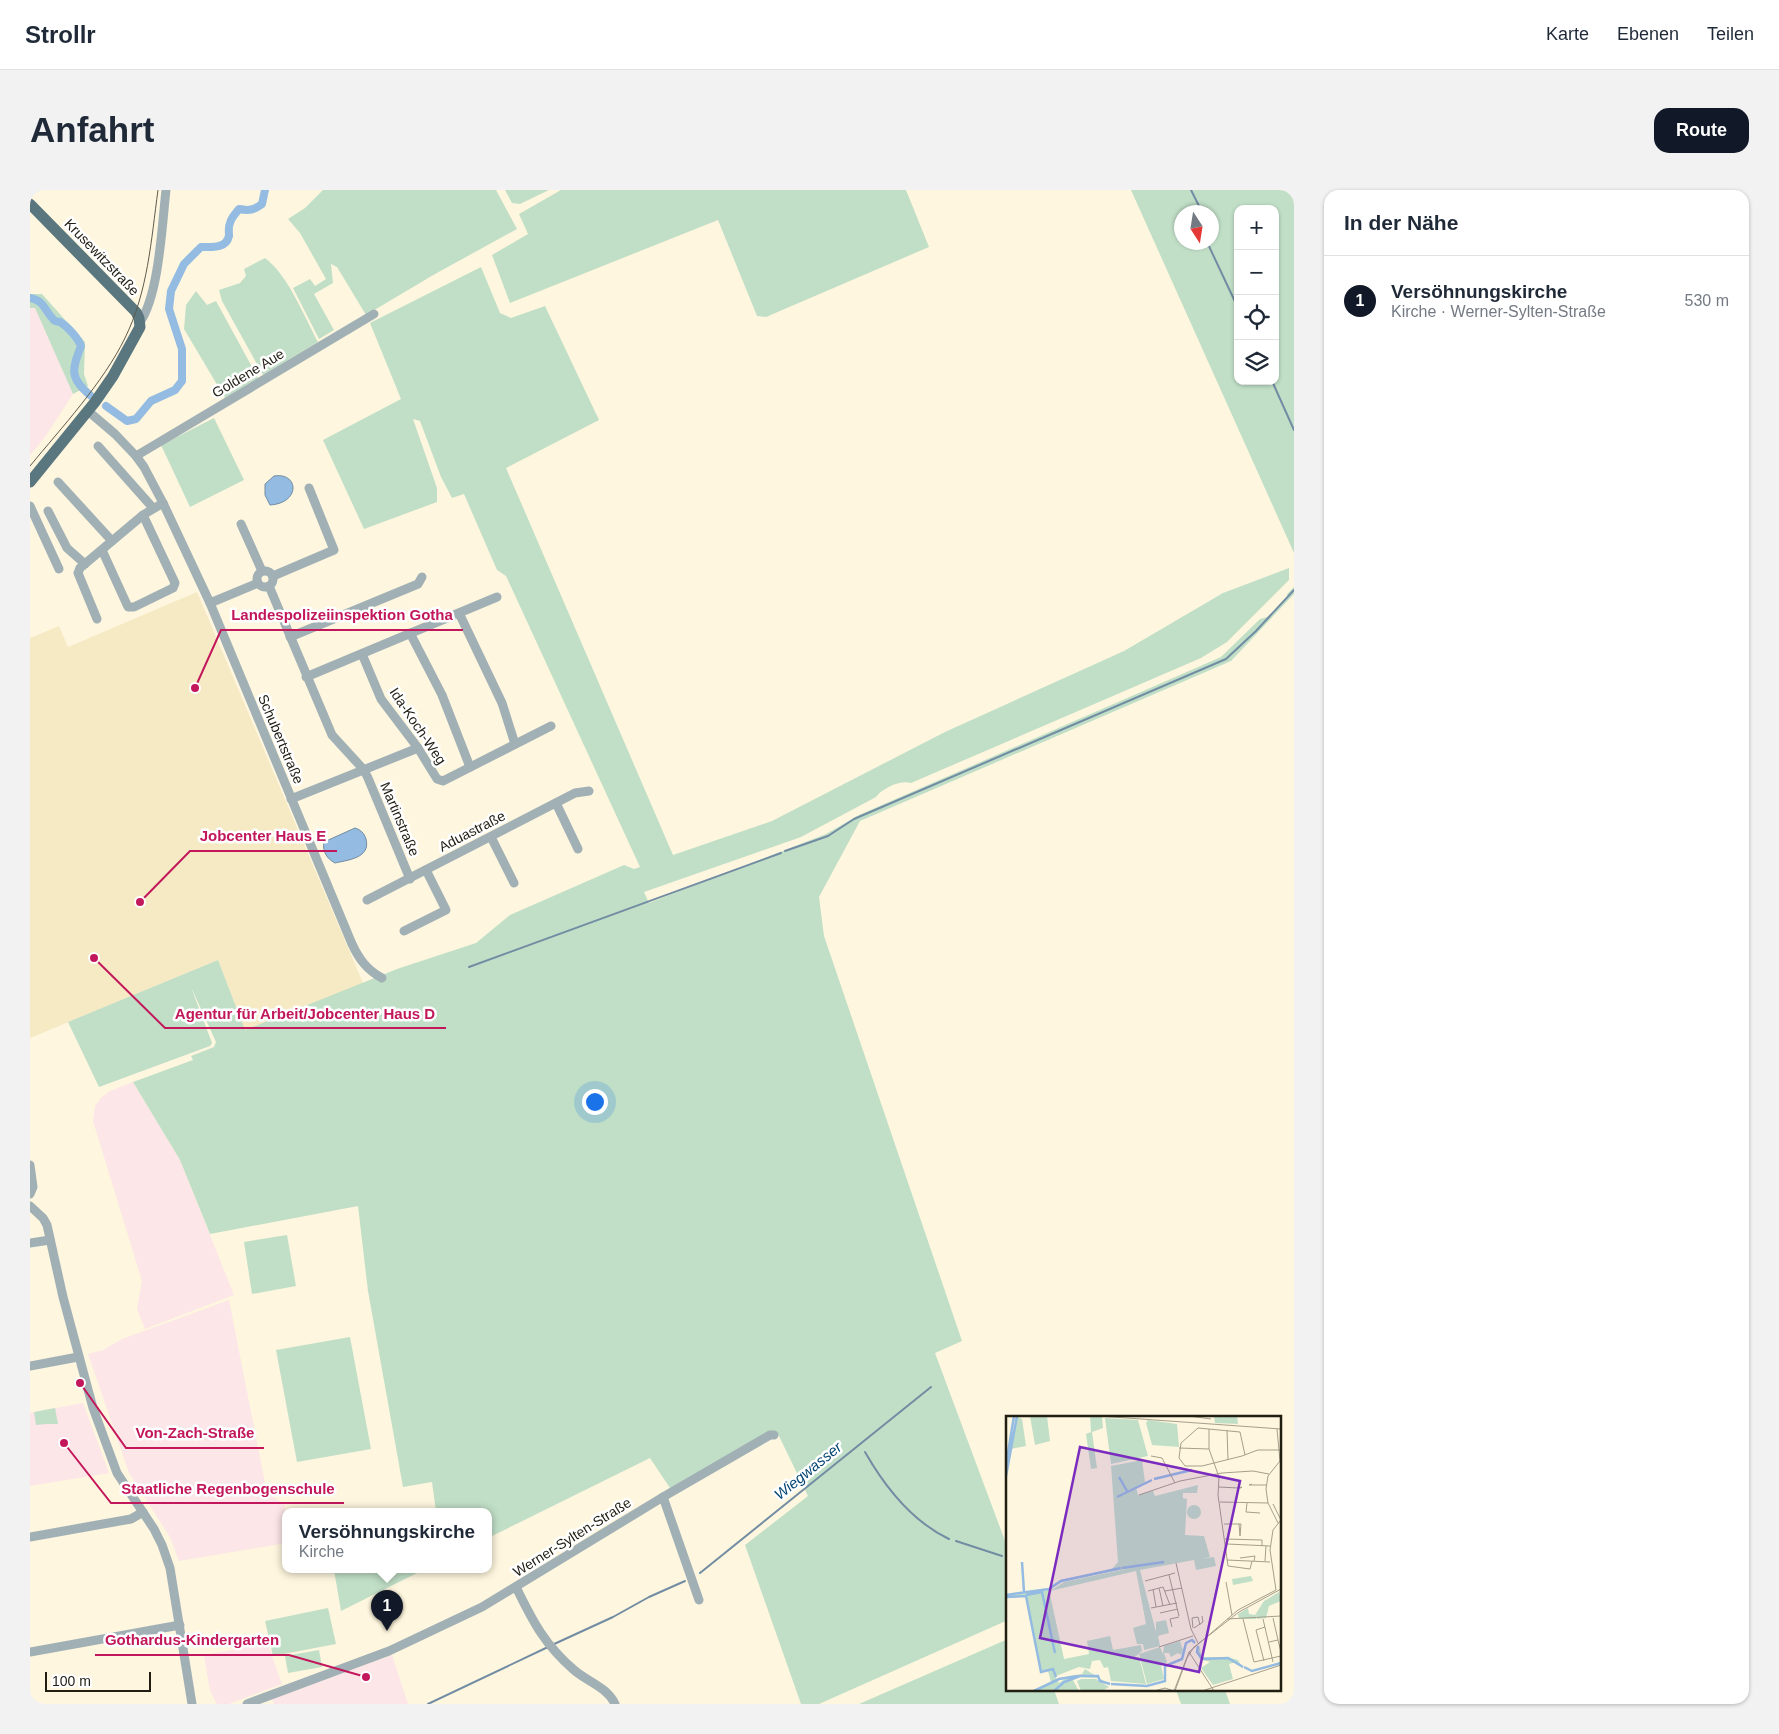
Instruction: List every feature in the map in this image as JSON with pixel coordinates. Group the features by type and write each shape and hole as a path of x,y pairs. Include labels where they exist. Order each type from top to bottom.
{"main road":[{"name":"Krusewitzstraße","path":"30,204 136,312 140,322"},
{"path":"30,482 88,411 113,376 136,336 140,322"}],"street":[{"path":"140,322 146,314 154,286 166,190"},
{"name":"Goldene Aue","path":"136,456 374,314"},
{"name":"Schubertstraße","path":"88,411 115,434 136,456 163,503 210,603 357,955 368,968 382,978"},
{"path":"98,446 153,508"},
{"path":"58,482 112,541"},
{"path":"273,576 334,550 309,488"},
{"path":"97,619 78,573 85,564 142,515 163,503"},
{"path":"30,506 59,569"},
{"path":"48,511 67,548 85,564"},
{"path":"102,550 128,606 134,607 173,588 175,583 142,515"},
{"path":"241,524 262,571"},
{"path":"262,571 267,571 273,576"},
{"path":"258,583 258,575 262,571"},
{"path":"258,583 261,586 269,586 273,582 273,576"},
{"path":"290,637 418,584 422,577"},
{"path":"210,603 258,583"},
{"name":"Martinstraße","path":"269,586 332,735 364,770 410,879"},
{"path":"306,677 496,597"},
{"path":"459,613 502,703 514,744"},
{"path":"410,633 442,695 470,767"},
{"name":"Ida-Koch-Weg","path":"362,654 381,699 418,748 437,779 443,780 550,726"},
{"path":"292,799 418,748"},
{"name":"Aduastraße","path":"368,900 575,793 589,791"},
{"path":"556,803 578,850"},
{"path":"491,837 514,883"},
{"path":"404,932 446,910 426,870"},
{"path":"30,1165 32,1187 30,1194"},
{"path":"30,1206 43,1218 90,1399 117,1473 162,1545 170,1568 192,1704"},
{"path":"30,1243 50,1240"},
{"path":"30,1366 78,1357"},
{"name":"Werner-Sylten-Straße","path":"247,1704 389,1651 482,1607 663,1497 770,1435 774,1435"},
{"path":"663,1497 699,1600"},
{"path":"30,1537 131,1519 143,1512"},
{"path":"516,1587 534,1624 549,1645 575,1671 594,1682 611,1696 615,1704"},
{"path":"30,1652 180,1625"}],"shaded area":[{"path":"30,308 35,308 73,394 45,437 30,455"},
{"path":"197,592 363,983 245,1031 218,960 30,1038 30,638 59,626 68,647"},
{"path":"133,1082 180,1160 234,1295 145,1329 137,1309 142,1281 93,1121 95,1106 101,1098 110,1091"},
{"path":"229,1300 267,1493 284,1504 285,1508 282,1508 282,1544 179,1561 170,1537 129,1473 88,1354 103,1350 122,1339"},
{"path":"83,1403 109,1473 30,1486 30,1413"},
{"path":"265,1636 282,1684 229,1704 217,1704 210,1691 204,1655 243,1648 252,1639"},
{"path":"392,1655 408,1704 274,1704 272,1699"}],"green space":[{"path":"323,190 496,190 517,229 366,315 337,267 331,264 333,283 314,294 334,330 319,339 293,288 310,279 315,286 326,279 300,233 288,219 305,208"},
{"path":"505,190 549,190 520,204 512,203"},
{"path":"561,190 906,190 929,247 766,317 757,316 718,220 510,303 492,255 528,234 519,214"},
{"path":"1131,190 1294,190 1294,553"},
{"path":"265,258 273,265 288,285 318,342 263,375 222,301 219,290 240,283 246,276 244,269"},
{"path":"481,267 500,313 511,318 545,306 599,420 506,468 673,855 772,821 945,732 1124,651 1223,593 1289,568 1289,580 1227,642 1201,658 911,783 907,782 892,786 876,797 801,837 644,892 649,903 826,834 859,815 1221,657 1260,619 1267,617 1288,597 1287,594 1294,587 1294,594 1231,661 860,821 819,897 824,936 962,1341 935,1353 1006,1544 1006,1621 819,1704 801,1704 745,1545 808,1496 779,1436 773,1431 670,1488 650,1458 492,1536 492,1508 435,1508 432,1482 403,1487 368,1291 358,1206 210,1234 180,1160 133,1082 193,1060 191,1056 214,1047 216,1042 191,987 212,1043 210,1046 99,1087 68,1022 218,960 245,1030 397,969 476,943 510,915 624,865 634,869 640,867 506,576 497,570 464,494 452,498 441,477 420,421 413,419 437,488 437,502 364,529 323,440 401,399 370,323"},
{"path":"196,291 207,305 216,301 258,378 225,398 184,329 186,305"},
{"path":"30,294 42,294 85,342 84,374 88,386 73,394 35,308 30,308"},
{"path":"214,418 244,480 190,507 161,445"},
{"path":"287,1235 296,1286 252,1294 244,1242"},
{"path":"350,1337 371,1449 297,1462 276,1350"},
{"path":"55,1408 58,1424 36,1425 34,1412"},
{"path":"335,1573 417,1573 341,1611"},
{"path":"328,1608 336,1644 273,1656 265,1621"},
{"path":"1006,1640 1006,1692 1055,1692 1059,1704 859,1704"},
{"path":"319,1650 322,1667 288,1673 285,1656"},
{"path":"1177,1692 1226,1692 1230,1704 1181,1704"}],"water":[{"path":"274,476 282,476 288,479 292,483 293,488 287,499 270,505 265,495 265,484"},
{"path":"355,828 362,832 366,839 367,845 362,854 352,859 335,863 327,857 324,852 324,842"}],"waterway":[{"path":"106,406 127,421 136,419 151,401 175,390 182,381 182,349 169,309 171,291 184,264 201,247 218,246 225,243 229,236 229,226 233,216 239,209 251,210 262,204 265,190"},
{"path":"1191,190 1198,205"},
{"path":"1211,250 1234,299"},
{"path":"30,298 39,301 54,320 66,326 77,339 81,346 74,373 79,384 91,396"},
{"path":"1274,385 1294,430"},
{"path":"785,851 828,836 854,819 1226,659 1256,631 1294,590"},
{"path":"469,967 781,853"},
{"name":"Wiegwasser","path":"700,1573 931,1387"},
{"path":"865,1452 881,1478 900,1502 923,1523 949,1539"},
{"path":"956,1541 1002,1556"},
{"name":"Wiegwasser","path":"552,1645 685,1581"},
{"name":"Wiegwasser","path":"428,1704 548,1647"}],"tram line":[{"path":"30,466 94,388 125,338 133,320 144,284 158,190"}],"place":[{"name":"Landespolizeiinspektion Gotha","path":"195,688"},
{"name":"Jobcenter Haus E","path":"140,902"},
{"name":"Agentur für Arbeit/Jobcenter Haus D","path":"94,958"},
{"name":"Von-Zach-Straße","path":"80,1383"},
{"name":"Staatliche Regenbogenschule","path":"64,1443"},
{"name":"Versöhnungskirche","path":"387,1631"},
{"name":"Gothardus-Kindergarten","path":"366,1677"}]}
